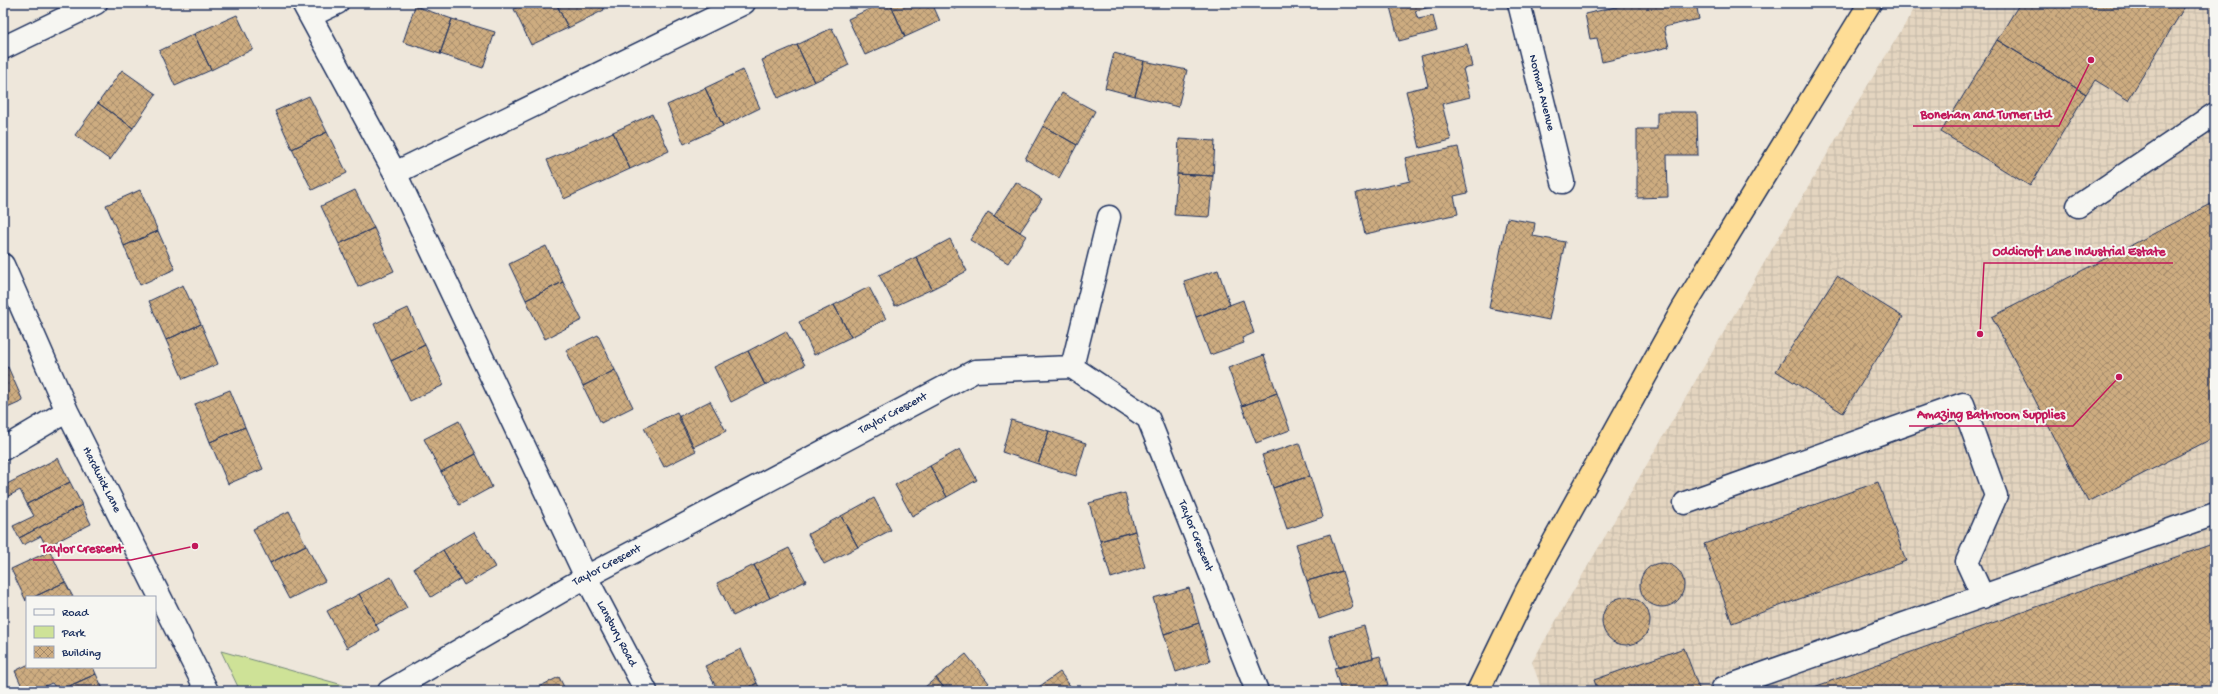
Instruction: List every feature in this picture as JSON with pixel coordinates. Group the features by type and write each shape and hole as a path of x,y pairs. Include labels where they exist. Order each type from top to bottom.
{"highway":[{"path":"1478,691 1527,590 1682,310 1842,46 1870,3"}],"street":[{"path":"3,48 96,3"},
{"path":"307,10 337,3"},
{"path":"395,173 744,3"},
{"name":"Norman Avenue","path":"1519,3 1563,182"},
{"name":"Lansbury Road","path":"307,10 395,173 586,576 646,691"},
{"path":"2078,206 2215,114"},
{"path":"1072,367 1109,217"},
{"name":"Hardwick Lane","path":"3,265 67,411 207,691"},
{"name":"Taylor Crescent","path":"389,691 586,576 975,371 1072,367 1148,418 1257,691"},
{"path":"1685,503 1963,404 1996,496 1967,562 1983,597"},
{"path":"3,449 67,411"},
{"path":"1723,688 2215,514"}],"shaded area":[{"path":"1918,3 2215,3 2215,691 1542,691 1532,662 1860,98"}],"green space":[{"path":"221,651 350,687 343,691 240,691"}],"building":[{"path":"526,3 556,3 568,28 531,45 514,9"},
{"path":"556,3 601,3 604,10 568,28"},
{"path":"882,3 890,3 905,37 865,55 848,19"},
{"path":"890,3 932,3 940,21 905,37"},
{"path":"951,3 966,3 954,9"},
{"path":"1389,3 1446,3 1415,11 1418,19 1433,16 1437,31 1399,41"},
{"path":"1633,3 1696,3 1699,19 1664,27 1669,47 1602,62 1597,38 1590,39 1585,14"},
{"path":"2020,3 2187,3 2128,100 2095,80 2086,94 1997,40"},
{"path":"415,6 452,19 440,54 403,42"},
{"path":"237,15 253,49 211,70 194,34"},
{"path":"452,19 495,32 483,68 440,54"},
{"path":"832,28 849,65 814,82 797,45"},
{"path":"194,34 211,70 175,86 159,51"},
{"path":"1997,40 2086,94 2030,186 1941,132"},
{"path":"1467,44 1472,67 1463,69 1470,97 1442,104 1451,140 1420,148 1406,91 1428,86 1421,56"},
{"path":"797,45 814,82 778,98 762,60"},
{"path":"1114,53 1144,61 1135,96 1105,88"},
{"path":"1144,61 1187,70 1178,107 1135,96"},
{"path":"122,70 156,94 133,128 98,103"},
{"path":"743,70 760,108 723,126 705,88"},
{"path":"705,88 723,126 684,144 667,105"},
{"path":"1062,93 1095,111 1077,145 1043,126"},
{"path":"309,96 327,132 292,149 275,111"},
{"path":"98,103 133,128 110,160 75,135"},
{"path":"1657,112 1697,112 1698,155 1667,155 1668,197 1637,198 1637,129 1657,129"},
{"path":"652,114 669,151 630,169 613,132"},
{"path":"1043,126 1077,145 1059,178 1025,159"},
{"path":"327,132 347,173 312,190 292,149"},
{"path":"613,132 630,169 564,199 547,160"},
{"path":"1179,139 1215,141 1213,176 1177,174"},
{"path":"1458,147 1468,193 1454,196 1458,214 1365,234 1356,193 1410,181 1405,158"},
{"path":"1177,174 1213,176 1209,217 1174,215"},
{"path":"1016,182 1042,199 1020,232 994,216"},
{"path":"140,190 158,231 124,246 106,205"},
{"path":"355,190 374,228 339,244 321,206"},
{"path":"2215,202 2215,437 2088,502 1992,317"},
{"path":"988,212 1026,236 1008,263 970,240"},
{"path":"1507,218 1535,223 1533,236 1565,242 1549,320 1489,308"},
{"path":"374,228 394,271 358,287 339,244"},
{"path":"158,231 175,269 140,285 124,246"},
{"path":"950,239 967,271 932,289 916,257"},
{"path":"546,246 563,282 526,300 509,264"},
{"path":"916,257 932,289 895,306 879,275"},
{"path":"1218,270 1230,305 1196,317 1184,281"},
{"path":"1837,276 1903,317 1843,413 1776,371"},
{"path":"563,282 582,320 545,339 526,300"},
{"path":"183,285 201,324 166,340 149,301"},
{"path":"869,287 886,319 851,337 834,305"},
{"path":"1243,300 1254,333 1242,338 1244,343 1210,355 1196,317"},
{"path":"834,305 851,337 814,355 799,322"},
{"path":"408,308 425,345 391,361 374,324"},
{"path":"201,324 218,364 183,379 166,340"},
{"path":"786,331 805,365 765,385 748,351"},
{"path":"598,335 615,370 583,386 566,350"},
{"path":"425,345 444,385 410,401 391,361"},
{"path":"748,351 765,385 731,402 714,367"},
{"path":"1264,355 1277,393 1242,406 1228,368"},
{"path":"8,367 23,401 3,410 3,369"},
{"path":"615,370 633,407 601,423 583,386"},
{"path":"230,390 245,427 210,442 195,404"},
{"path":"1277,393 1290,430 1256,443 1242,406"},
{"path":"710,401 726,431 693,447 678,417"},
{"path":"677,412 696,451 664,467 644,428"},
{"path":"1011,420 1049,431 1038,464 1002,452"},
{"path":"459,421 476,454 441,472 424,439"},
{"path":"245,427 263,469 228,484 210,442"},
{"path":"1049,431 1086,443 1076,476 1038,464"},
{"path":"1299,443 1310,476 1273,488 1262,455"},
{"path":"960,449 977,480 947,497 930,466"},
{"path":"476,454 492,487 459,505 441,472"},
{"path":"58,458 70,482 27,504 20,490 3,499 3,486"},
{"path":"930,466 947,497 912,516 895,485"},
{"path":"1310,476 1323,517 1287,529 1273,488"},
{"path":"70,482 82,505 19,538 13,526 34,516 27,504"},
{"path":"1878,482 1906,561 1732,623 1704,544"},
{"path":"1125,493 1135,531 1100,541 1089,503"},
{"path":"874,498 891,530 858,547 841,516"},
{"path":"82,505 91,524 46,547 41,536 23,545 19,538"},
{"path":"289,511 306,545 270,563 253,529"},
{"path":"841,516 858,547 824,564 808,534"},
{"path":"1135,531 1145,567 1111,578 1100,541"},
{"path":"474,532 495,567 464,585 443,550"},
{"path":"1330,534 1342,571 1307,581 1296,544"},
{"path":"2215,543 2215,691 1803,691 2131,573"},
{"path":"306,545 325,581 289,599 270,563"},
{"path":"789,548 806,581 770,598 754,565"},
{"path":"443,550 460,579 431,597 414,568"},
{"path":"50,551 65,582 36,596 26,596 26,601 11,569"},
{"path":"1662,563 1674,567 1680,573 1684,585 1680,597 1674,603 1662,607 1650,603 1644,597 1640,585 1644,573 1650,567"},
{"path":"754,565 770,598 733,616 717,583"},
{"path":"1342,571 1353,607 1319,619 1307,581"},
{"path":"391,577 407,608 376,625 359,594"},
{"path":"65,582 72,596 36,596"},
{"path":"1189,588 1199,623 1164,634 1153,598"},
{"path":"359,594 379,630 347,648 327,611"},
{"path":"1621,597 1631,597 1643,604 1650,616 1650,626 1643,638 1631,645 1621,645 1613,641 1606,634 1602,626 1602,616 1606,608 1613,601"},
{"path":"1199,623 1210,661 1176,672 1164,634"},
{"path":"1364,626 1373,658 1338,668 1329,636"},
{"path":"1684,648 1700,691 1598,691 1594,680"},
{"path":"741,649 757,683 742,691 718,691 705,666"},
{"path":"966,654 989,683 979,691 947,691 936,678"},
{"path":"1380,656 1388,685 1365,691 1341,691 1334,668"},
{"path":"26,666 26,668 93,668 96,674 58,691 52,683 33,691 24,691 15,671"},
{"path":"1060,672 1074,691 1033,691"},
{"path":"96,674 104,691 58,691"},
{"path":"559,677 566,691 530,691"},
{"path":"936,678 947,691 920,691"},
{"path":"757,683 761,691 742,691"}],"place":[{"name":"Boneham and Turner Ltd","path":"2091,60"},
{"name":"Oddicroft Lane Industrial Estate","path":"1980,334"},
{"name":"Amazing Bathroom Supplies","path":"2119,377"},
{"name":"Taylor Crescent","path":"195,546"}]}
